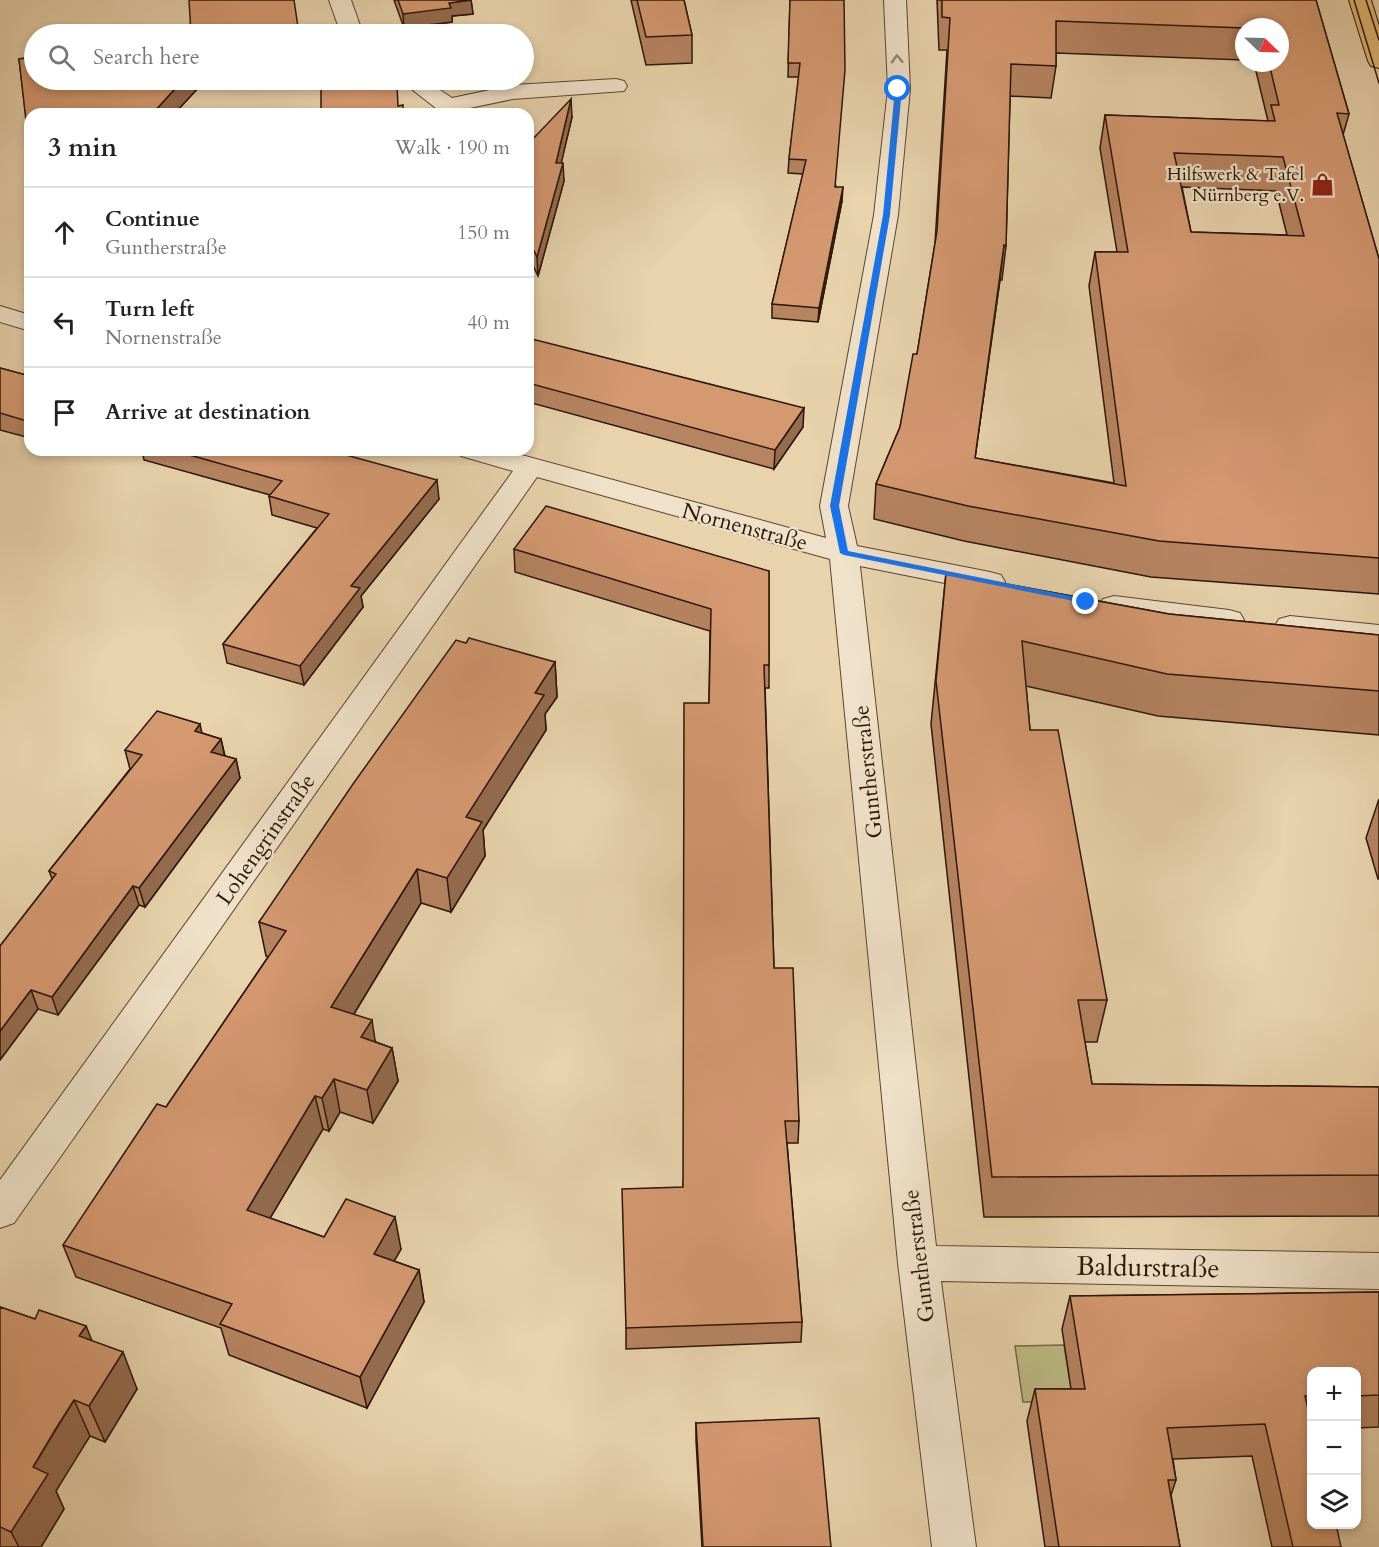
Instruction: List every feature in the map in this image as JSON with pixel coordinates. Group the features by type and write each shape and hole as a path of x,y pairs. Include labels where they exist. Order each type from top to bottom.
{"main road":[{"path":"1360,0 1379,61"}],"street":[{"path":"340,0 348,24"},
{"name":"Guntherstraße","path":"895,0 898,89 886,215 834,506 844,553 918,1263 954,1547"},
{"path":"455,108 513,92 616,86"},
{"path":"423,90 446,108"},
{"path":"0,314 24,321"},
{"name":"Nornenstraße","path":"492,456 844,553 1017,588"},
{"name":"Lohengrinstraße","path":"0,1211 530,467"},
{"path":"1086,602 1379,635"},
{"name":"Baldurstraße","path":"918,1263 1379,1271"}],"shaded area":[{"path":"1064,1345 1073,1401 1023,1402 1015,1346"}],"building":[{"path":"189,0 294,0 298,24 190,24"},
{"path":"398,0 471,0 449,3 451,8 403,14"},
{"path":"637,0 684,0 692,35 646,37"},
{"path":"790,0 844,0 845,70 835,187 843,187 819,308 772,304 806,160 789,159 800,63 788,63"},
{"path":"942,0 1316,0 1349,114 1337,113 1379,259 1379,558 1159,541 968,506 876,484 900,427 913,354 917,354 937,231 950,18 942,17","holes":["1235,18 1289,18 1289,72 1271,72 1279,105 1271,105 1275,121 1105,115 1128,252 1095,252 1126,486 975,458 1004,245 1006,246 1011,64 1056,66 1056,21 1235,28","1174,153 1283,157 1304,236 1191,232"]},
{"path":"24,58 24,90 174,90 157,108 25,108 19,59"},
{"path":"321,90 397,90 398,106 403,105 403,108 321,108"},
{"path":"571,99 556,163 563,163 537,257 534,251 534,138"},
{"path":"534,340 804,408 775,450 534,385"},
{"path":"0,368 24,374 24,420 0,413"},
{"path":"193,456 350,456 437,480 351,586 360,588 300,666 223,644 329,514 269,496 282,481"},
{"path":"546,506 769,571 769,665 764,665 774,968 793,968 799,1121 785,1121 802,1322 626,1328 622,1189 683,1187 684,703 709,703 711,609 514,549"},
{"path":"946,573 1169,614 1379,635 1379,691 1167,674 1022,641 1030,730 1058,730 1107,1000 1078,1000 1092,1084 1379,1087 1379,1175 992,1177 936,681"},
{"path":"469,638 555,662 535,693 544,695 466,817 482,822 447,878 417,869 331,1007 372,1020 361,1037 392,1048 367,1090 334,1079 322,1098 315,1096 247,1210 324,1237 346,1199 395,1217 374,1254 419,1270 360,1377 220,1324 232,1304 63,1245 157,1104 166,1107 286,931 259,922 353,784 456,640 466,643"},
{"path":"157,711 200,724 195,731 221,739 211,752 236,759 139,888 133,886 52,997 31,990 0,1031 0,946 56,874 49,871 142,755 125,750"},
{"path":"1379,1292 1379,1395 1361,1396 1361,1367 1307,1367 1307,1396 1305,1396 1307,1405 1307,1529 1337,1529 1341,1547 1293,1547 1265,1424 1167,1428 1176,1480 1168,1480 1180,1547 1059,1547 1035,1389 1085,1389 1070,1296"},
{"path":"0,1307 35,1319 39,1310 86,1326 79,1336 123,1352 89,1406 74,1400 55,1430 33,1467 48,1474 11,1532 0,1527"},
{"path":"819,1418 831,1547 703,1547 696,1423"}],"tram line":[{"path":"1354,0 1379,83"},
{"path":"1366,0 1379,40"}],"place":[{"name":"Hilfswerk & Tafel Nürnberg e.V.","path":"1322,184"}],"route":[{"path":"898,89 886,215 834,506 844,553 1086,602"}]}
